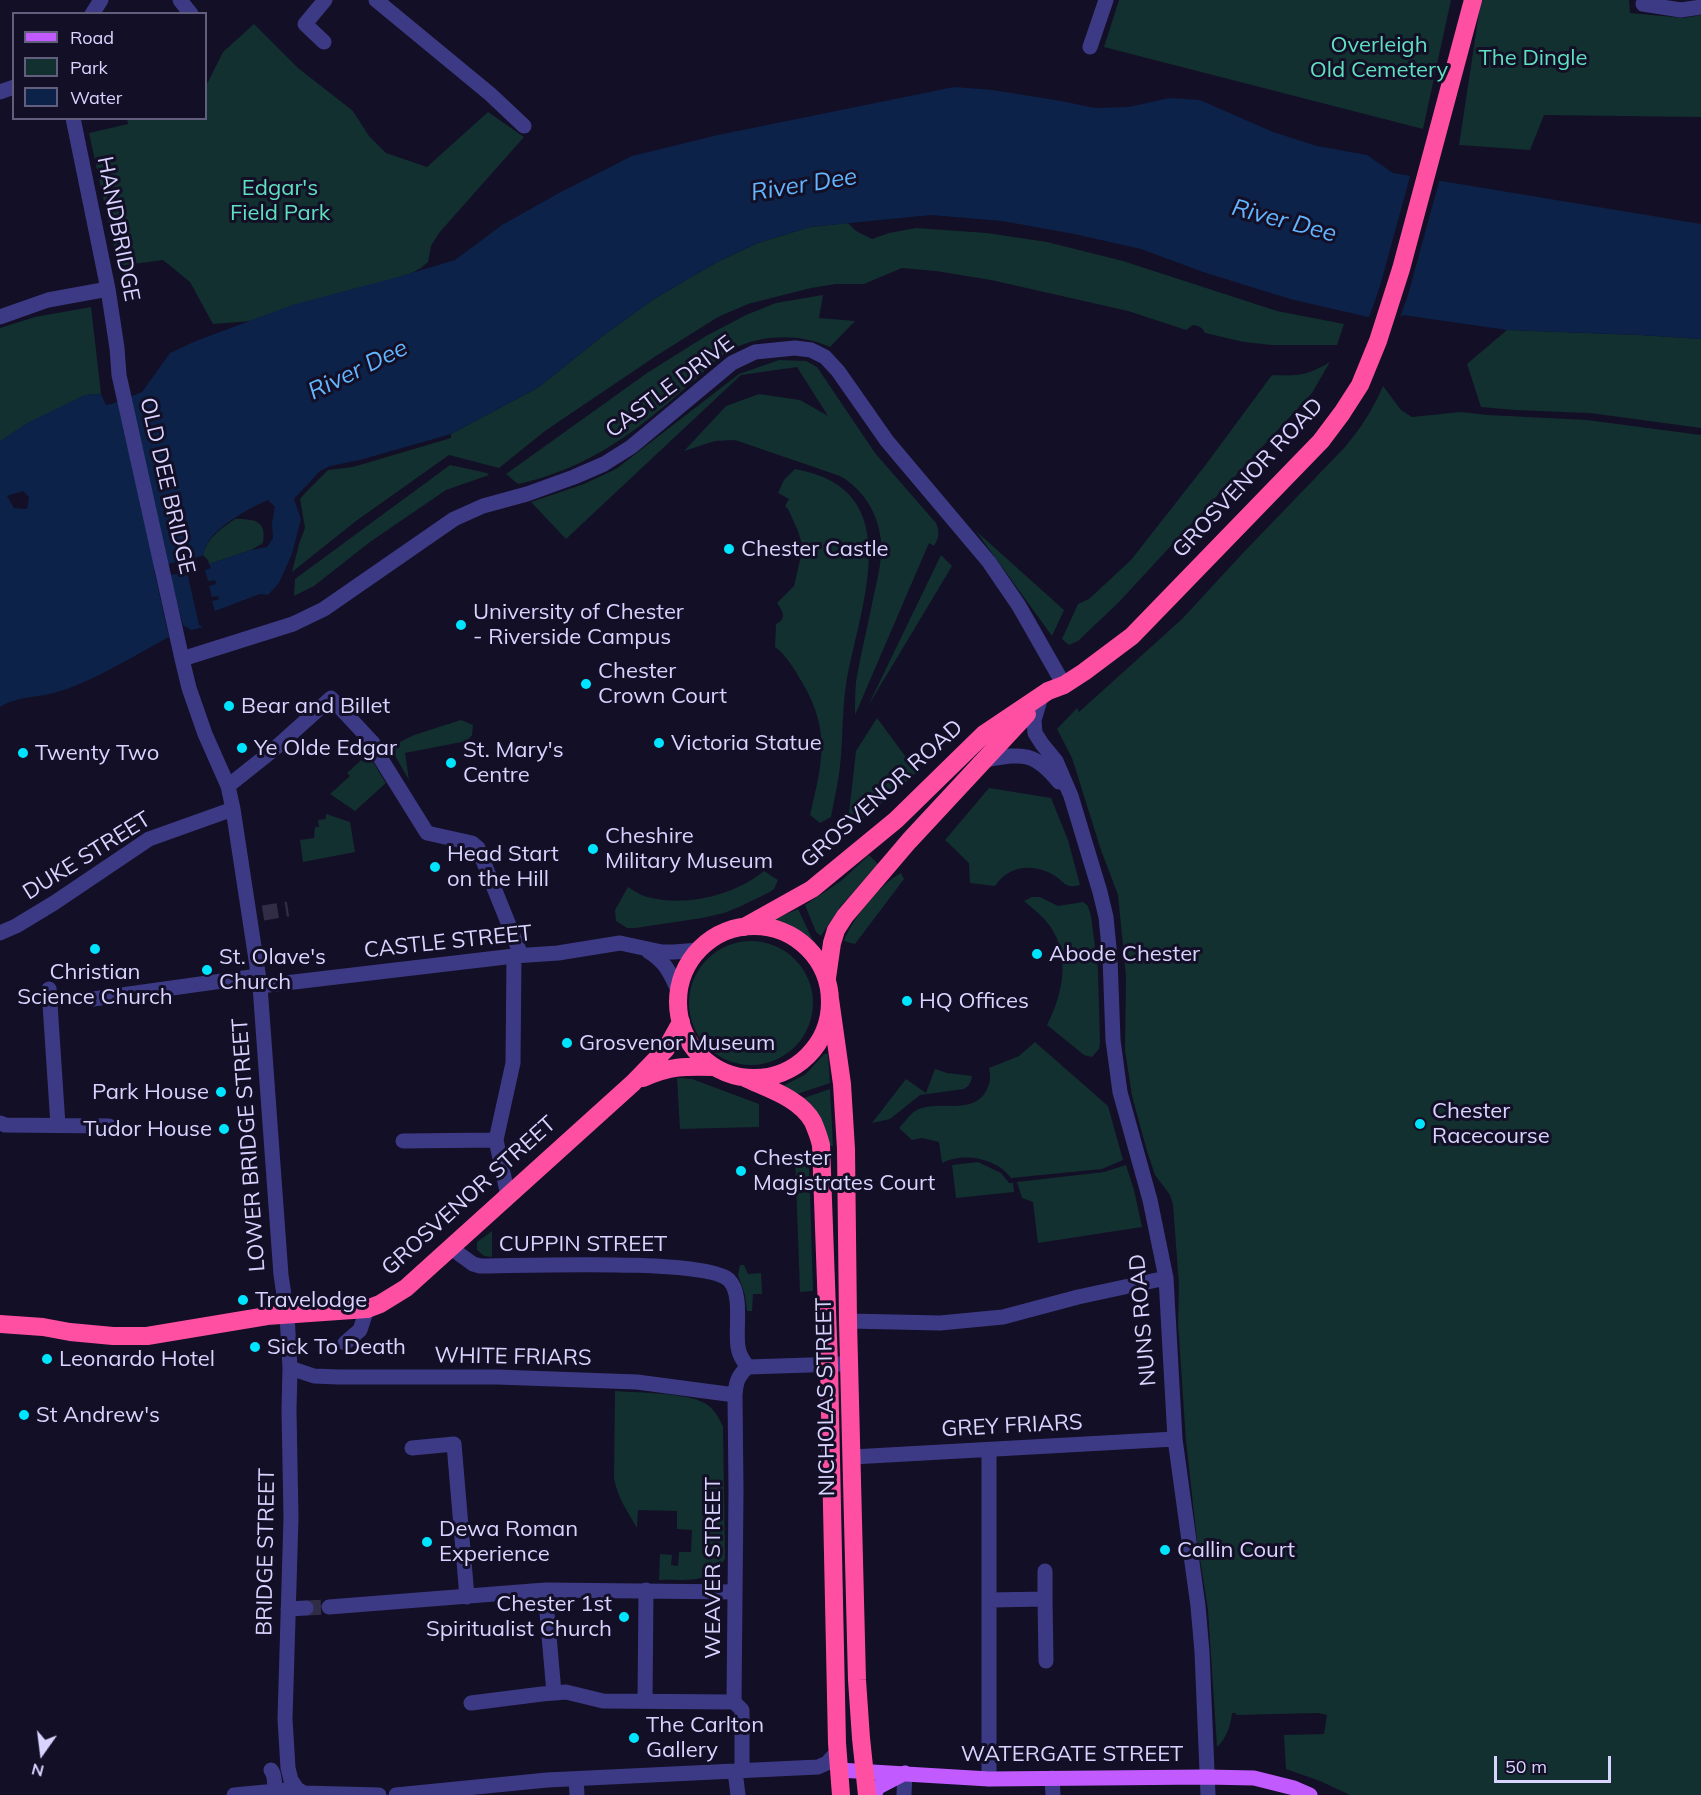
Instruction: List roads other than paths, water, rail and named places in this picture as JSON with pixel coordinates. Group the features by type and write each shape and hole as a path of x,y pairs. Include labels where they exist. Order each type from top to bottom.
{"highway":[{"name":"GROSVENOR ROAD","path":"744,927 812,889 896,820 984,734 1051,692 1132,636 1321,441 1360,385 1378,341 1397,280 1473,0"},
{"name":"GROSVENOR ROAD","path":"827,978 832,943 836,930 845,916 909,841 1051,692"},
{"path":"744,927 765,927 785,933 803,944 818,960 827,978 831,999 828,1021 820,1041 806,1058 788,1071 767,1077 745,1078 714,1067 699,1055 688,1040 678,1007 685,969 699,950 720,935 744,927"},
{"name":"NICHOLAS STREET","path":"831,999 842,1084 845,1139 857,1680 867,1795"},
{"name":"GROSVENOR STREET","path":"0,1324 113,1336 147,1336 267,1316 367,1309 380,1305 406,1288 633,1083 666,1049 681,1022"},
{"name":"GROSVENOR STREET","path":"633,1083 660,1071 681,1066 714,1067"},
{"name":"NICHOLAS STREET","path":"745,1078 802,1108 812,1121 821,1144 829,1365 838,1761 842,1795"}],"main road":[{"name":"WATERGATE STREET","path":"838,1761 864,1772 989,1779 1254,1778 1294,1788 1310,1795"},
{"path":"874,1795 878,1787 905,1773"}],"street":[{"path":"180,0 189,12"},
{"path":"324,42 305,24 325,0"},
{"path":"376,0 490,94 524,126"},
{"path":"1090,47 1107,0"},
{"path":"1643,4 1681,10 1701,6"},
{"name":"HANDBRIDGE","path":"73,120 108,289 117,348"},
{"path":"0,317 48,300 108,289"},
{"name":"OLD DEE BRIDGE","path":"117,348 118,367 182,658"},
{"name":"CASTLE DRIVE","path":"182,658 293,624 324,609 454,519 483,506 527,494 604,464 631,447 732,363 755,352 795,348 825,357 838,371 887,441 989,562 1019,606 1051,692"},
{"name":"LOWER BRIDGE STREET","path":"182,658 189,688 205,734 228,786 256,915 280,1275 287,1315"},
{"name":"NUNS ROAD","path":"1051,692 1034,720 1035,733 1056,761 1071,796 1100,891 1106,917 1113,1040 1120,1092 1150,1200 1166,1278 1175,1439 1198,1606 1202,1652 1208,1795"},
{"path":"228,786 272,751 331,698 373,744 427,833 472,843 478,848 517,956 513,1063 496,1140 508,1196"},
{"name":"NUNS ROAD","path":"984,760 1013,755 1036,760 1046,766 1071,796"},
{"name":"DUKE STREET","path":"0,933 54,903 149,839 233,809"},
{"name":"CASTLE STREET","path":"93,999 558,953 620,943 662,952 699,950"},
{"path":"640,946 660,959 667,967 679,992"},
{"path":"49,989 58,1125"},
{"path":"0,1123 5,1125 109,1126"},
{"path":"403,1141 496,1140"},
{"name":"CUPPIN STREET","path":"451,1248 473,1264 480,1266 659,1265 704,1270 720,1275 730,1281 734,1289 737,1301 737,1346 741,1358 748,1367"},
{"path":"848,1321 940,1323 1004,1317 1077,1297 1166,1278"},
{"path":"345,1343 360,1330 367,1309"},
{"name":"BRIDGE STREET","path":"287,1315 291,1476 285,1719 288,1768 291,1780 297,1789"},
{"path":"748,1367 849,1364"},
{"name":"WEAVER STREET","path":"738,1795 735,1395 736,1382 740,1374 748,1367"},
{"name":"WHITE FRIARS","path":"290,1368 314,1376 338,1377 497,1377 637,1382 735,1395"},
{"name":"GREY FRIARS","path":"852,1457 1175,1439"},
{"path":"412,1448 454,1444 467,1597"},
{"path":"989,1450 989,1779"},
{"path":"1046,1571 1046,1661"},
{"path":"329,1607 545,1590 735,1592"},
{"path":"545,1590 554,1693"},
{"path":"645,1701 646,1590"},
{"path":"990,1600 1045,1599"},
{"path":"288,1609 306,1608"},
{"path":"471,1703 566,1692 603,1701 738,1706"},
{"path":"396,1795 429,1794 547,1780 818,1767 838,1761"},
{"path":"271,1770 274,1773 276,1793"},
{"path":"904,1795 905,1773"},
{"path":"1052,1778 1053,1795"},
{"path":"576,1779 577,1795"},
{"path":"234,1795 276,1793 297,1789 312,1794 379,1795"}],"water":[{"name":"River Dee","path":"954,87 993,90 1095,108 1129,107 1169,98 1200,100 1273,132 1317,146 1367,155 1393,173 1701,224 1701,339 1507,330 1403,315 1394,323 1290,299 1203,272 1141,249 1002,221 931,215 810,227 758,243 717,262 654,299 600,338 539,387 451,434 360,460 330,466 320,471 294,499 301,519 292,554 279,583 268,595 260,594 215,611 212,601 219,599 218,596 212,597 209,586 216,584 215,580 208,581 205,570 211,568 209,564 267,547 273,538 272,522 275,507 268,500 245,512 216,533 209,541 202,556 168,564 154,570 169,637 83,683 54,693 14,701 0,707 0,441 27,423 85,395 101,394 106,405 142,392 170,353 196,341 292,305 455,260 502,225 632,156 718,135","holes":["23,491 29,497 27,509 14,508 7,496"]},
{"path":"187,572 199,625 203,627 191,630 183,625 170,575"}],"tunnel":[{"path":"263,913 288,909"},
{"path":"306,1608 329,1607"}],"place":[{"name":"Chester Castle","path":"729,549"},
{"name":"University of Chester - Riverside Campus","path":"461,625"},
{"name":"Chester Crown Court","path":"586,684"},
{"name":"Bear and Billet","path":"229,706"},
{"name":"Victoria Statue","path":"659,743"},
{"name":"Ye Olde Edgar","path":"242,748"},
{"name":"Twenty Two","path":"23,753"},
{"name":"St. Mary's Centre","path":"451,763"},
{"name":"Cheshire Military Museum","path":"593,849"},
{"name":"Head Start on the Hill","path":"435,867"},
{"name":"Christian Science Church","path":"95,949"},
{"name":"Abode Chester","path":"1037,954"},
{"name":"St. Olave's Church","path":"207,970"},
{"name":"HQ Offices","path":"907,1001"},
{"name":"Grosvenor Museum","path":"567,1043"},
{"name":"Park House","path":"221,1092"},
{"name":"Chester Racecourse","path":"1420,1124"},
{"name":"Tudor House","path":"224,1129"},
{"name":"Chester Magistrates Court","path":"741,1171"},
{"name":"Travelodge","path":"243,1300"},
{"name":"Sick To Death","path":"255,1347"},
{"name":"Leonardo Hotel","path":"47,1359"},
{"name":"St Andrew's","path":"24,1415"},
{"name":"Dewa Roman Experience","path":"427,1542"},
{"name":"Callin Court","path":"1165,1550"},
{"name":"Chester 1st Spiritualist Church","path":"624,1617"},
{"name":"The Carlton Gallery","path":"634,1738"}],"park label":[{"name":"Overleigh Old Cemetery","path":"1379,58"},
{"name":"The Dingle","path":"1533,58"},
{"name":"Edgar's Field Park","path":"280,200"}]}
